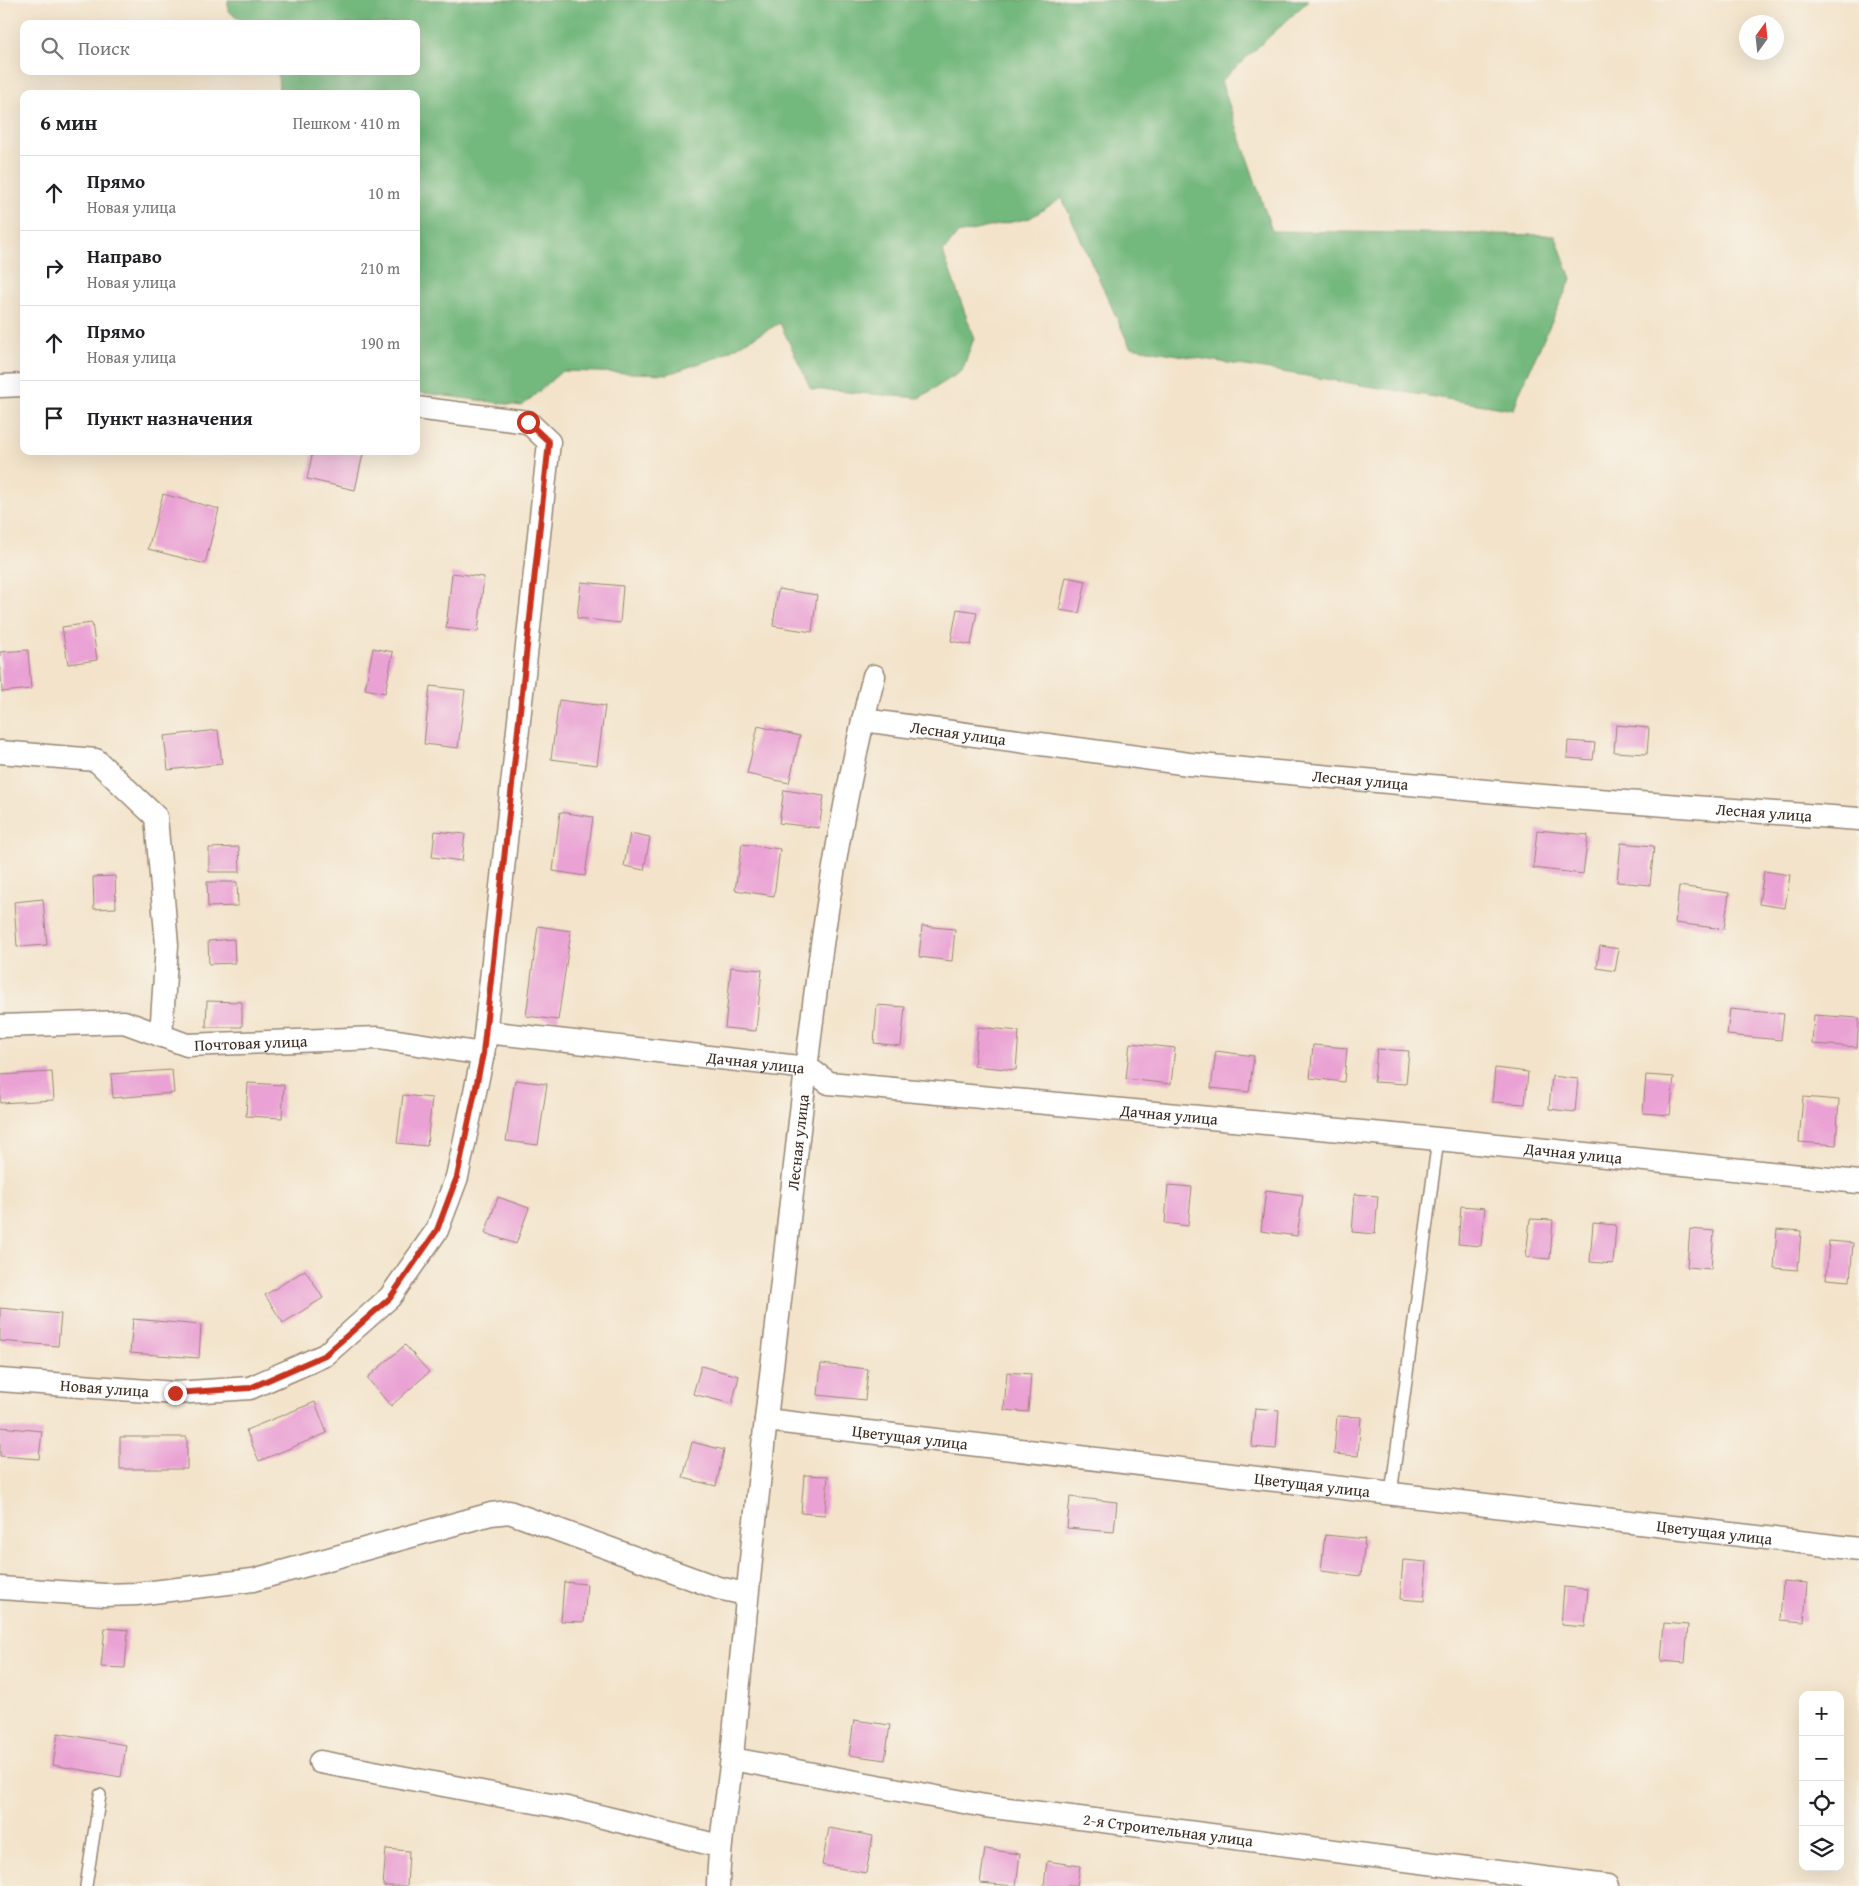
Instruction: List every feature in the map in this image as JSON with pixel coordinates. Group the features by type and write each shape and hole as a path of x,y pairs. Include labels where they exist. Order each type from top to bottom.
{"street":[{"path":"0,386 20,385"},
{"name":"Новая улица","path":"0,1380 175,1393 250,1388 325,1355 390,1298 437,1230 457,1177 484,1043 549,442 528,422 420,408"},
{"name":"Лесная улица","path":"718,1886 719,1846 732,1760 746,1594 826,914 863,720 874,676"},
{"name":"Лесная улица","path":"863,720 1189,764 1530,795 1859,820"},
{"path":"0,752 96,760 156,817 168,945 161,1036"},
{"name":"Почтовая улица","path":"0,1026 124,1022 187,1045 378,1038 484,1043"},
{"name":"Дачная улица","path":"484,1043 808,1068 829,1083 1438,1139 1859,1182"},
{"name":"Цветущая улица","path":"766,1420 1859,1549"},
{"path":"0,1588 104,1595 136,1594 253,1580 472,1519 509,1512 709,1585 746,1594"},
{"name":"2-я Строительная улица","path":"732,1760 985,1806 1607,1886"},
{"path":"320,1762 567,1808 719,1846"}],"lane":[{"path":"1391,1494 1438,1139"},
{"path":"86,1886 100,1795"}],"green space":[{"path":"228,0 1309,0 1221,81 1272,231 1555,235 1571,279 1519,393 1514,410 1130,347 1062,198 1030,218 957,234 943,252 974,338 962,371 919,398 811,389 780,323 718,357 668,374 562,371 522,406 420,393 420,90 279,90 278,75 420,75 420,20 241,20 228,11"}],"building":[{"path":"312,455 363,455 355,490 307,479"},
{"path":"163,494 219,509 205,564 148,549"},
{"path":"452,573 484,577 478,632 446,628"},
{"path":"1066,577 1086,581 1079,613 1059,610"},
{"path":"581,582 623,586 620,623 577,618"},
{"path":"778,589 817,595 812,632 773,626"},
{"path":"957,609 977,612 971,645 951,641"},
{"path":"92,623 97,660 68,664 62,627"},
{"path":"373,648 393,652 385,693 365,689"},
{"path":"28,650 31,689 2,692 0,652"},
{"path":"430,686 465,690 458,748 424,744"},
{"path":"559,700 605,706 597,765 551,759"},
{"path":"1616,725 1649,728 1647,754 1614,752"},
{"path":"758,726 800,736 789,783 747,774"},
{"path":"218,730 222,764 168,770 164,736"},
{"path":"1568,741 1595,743 1593,760 1567,758"},
{"path":"784,790 824,796 819,828 779,823"},
{"path":"560,812 593,817 585,876 553,871"},
{"path":"1537,830 1588,835 1583,874 1533,868"},
{"path":"435,831 465,834 462,861 432,857"},
{"path":"630,833 650,837 644,870 624,866"},
{"path":"1621,843 1654,846 1650,885 1617,882"},
{"path":"742,844 780,849 774,896 735,890"},
{"path":"239,847 240,872 209,872 209,848"},
{"path":"1764,871 1790,875 1785,908 1759,904"},
{"path":"115,876 116,908 94,909 93,877"},
{"path":"207,882 237,882 238,906 208,907"},
{"path":"1679,886 1729,893 1724,929 1675,923"},
{"path":"43,899 47,945 17,947 14,902"},
{"path":"538,926 571,931 558,1020 526,1016"},
{"path":"922,926 955,929 952,961 919,957"},
{"path":"234,939 235,963 209,964 208,941"},
{"path":"1600,946 1619,949 1615,971 1597,968"},
{"path":"731,967 762,970 756,1031 725,1028"},
{"path":"207,1001 242,1002 242,1027 206,1027"},
{"path":"877,1005 905,1007 901,1046 874,1043"},
{"path":"1730,1009 1784,1014 1781,1040 1727,1035"},
{"path":"1814,1015 1859,1018 1857,1047 1812,1044"},
{"path":"978,1027 1019,1031 1016,1070 974,1066"},
{"path":"1130,1043 1175,1048 1171,1084 1126,1079"},
{"path":"1313,1045 1347,1048 1344,1082 1310,1078"},
{"path":"1377,1049 1409,1051 1406,1084 1374,1082"},
{"path":"1216,1051 1254,1056 1249,1092 1211,1088"},
{"path":"1495,1068 1528,1072 1525,1104 1492,1102"},
{"path":"172,1070 174,1093 113,1098 111,1074"},
{"path":"52,1072 54,1100 0,1103 0,1075"},
{"path":"1646,1075 1674,1077 1670,1115 1643,1113"},
{"path":"1552,1076 1578,1079 1575,1112 1549,1109"},
{"path":"515,1080 547,1084 538,1145 506,1141"},
{"path":"248,1083 284,1085 282,1118 246,1116"},
{"path":"403,1095 432,1098 427,1146 397,1143"},
{"path":"1803,1097 1839,1100 1836,1145 1799,1142"},
{"path":"1168,1185 1192,1187 1188,1226 1165,1223"},
{"path":"1266,1190 1303,1195 1297,1236 1261,1231"},
{"path":"1355,1194 1378,1196 1375,1234 1352,1232"},
{"path":"498,1197 529,1208 516,1244 485,1233"},
{"path":"1461,1206 1485,1208 1481,1246 1458,1244"},
{"path":"1530,1219 1553,1220 1550,1259 1526,1257"},
{"path":"1593,1223 1616,1225 1613,1264 1590,1262"},
{"path":"1690,1229 1714,1231 1711,1269 1687,1267"},
{"path":"1777,1229 1801,1231 1798,1270 1774,1268"},
{"path":"1829,1241 1853,1243 1850,1281 1826,1279"},
{"path":"305,1270 323,1298 283,1323 265,1295"},
{"path":"0,1308 61,1314 58,1346 0,1341"},
{"path":"133,1319 201,1325 199,1358 130,1353"},
{"path":"405,1345 429,1372 391,1406 367,1378"},
{"path":"821,1364 868,1369 865,1400 818,1395"},
{"path":"701,1366 739,1376 732,1404 693,1394"},
{"path":"1007,1372 1031,1374 1028,1412 1004,1410"},
{"path":"315,1402 327,1433 259,1461 246,1430"},
{"path":"1255,1408 1279,1410 1276,1449 1252,1447"},
{"path":"1337,1416 1361,1417 1358,1456 1334,1454"},
{"path":"0,1427 42,1431 39,1459 0,1456"},
{"path":"120,1437 187,1437 187,1469 120,1469"},
{"path":"692,1442 724,1450 716,1486 683,1478"},
{"path":"804,1475 828,1476 825,1515 801,1513"},
{"path":"1070,1497 1117,1502 1114,1532 1067,1528"},
{"path":"1325,1535 1365,1539 1361,1576 1321,1571"},
{"path":"1403,1560 1427,1562 1424,1601 1400,1599"},
{"path":"1783,1581 1807,1583 1804,1622 1780,1620"},
{"path":"564,1582 587,1584 584,1622 561,1621"},
{"path":"1564,1587 1588,1589 1585,1627 1561,1625"},
{"path":"1664,1623 1688,1625 1685,1663 1661,1661"},
{"path":"105,1628 128,1630 125,1668 101,1667"},
{"path":"854,1720 890,1725 885,1760 849,1755"},
{"path":"58,1733 126,1745 121,1777 53,1765"},
{"path":"829,1828 873,1836 866,1873 822,1865"},
{"path":"386,1849 409,1851 407,1886 383,1886"},
{"path":"985,1849 1020,1854 1016,1886 980,1883"},
{"path":"1047,1861 1080,1866 1077,1886 1044,1886"}],"route":[{"path":"175,1393 250,1388 325,1355 390,1298 437,1230 457,1177 483,1054 549,442 528,422"}]}
